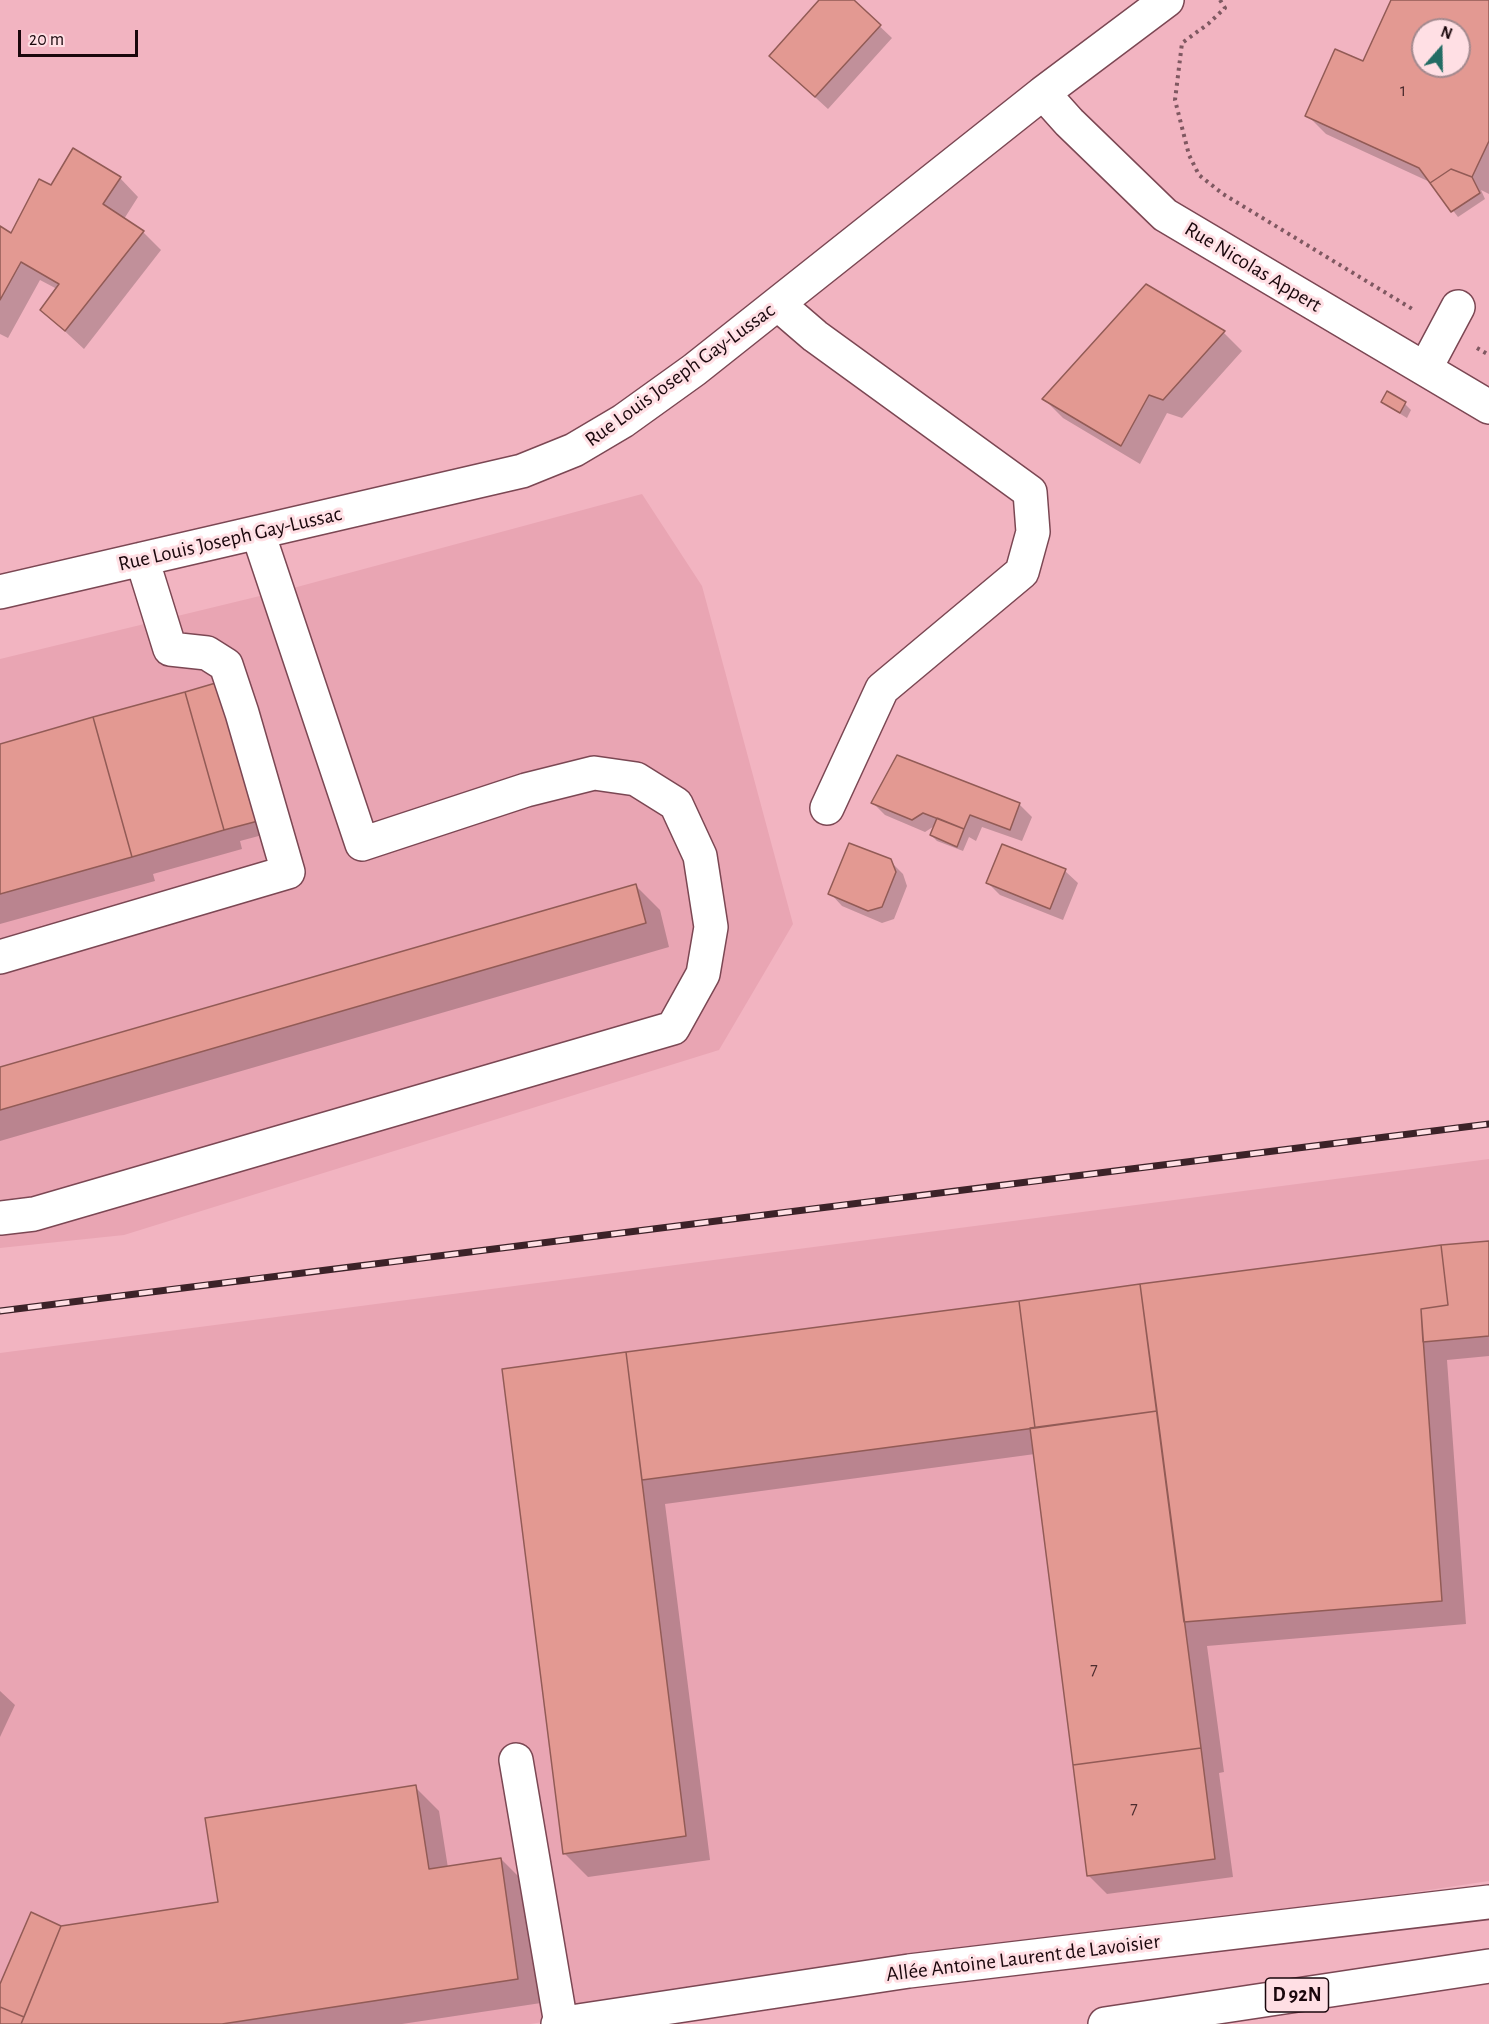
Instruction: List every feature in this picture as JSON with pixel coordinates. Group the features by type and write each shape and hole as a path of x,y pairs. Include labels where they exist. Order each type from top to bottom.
{"street":[{"name":"Rue Louis Joseph Gay-Lussac","path":"0,592 522,471 574,450 623,421 779,305 1155,3"},
{"name":"Rue Nicolas Appert","path":"1043,93 1166,215 1489,407"},
{"path":"779,305 815,336 1030,492 1033,532 1022,572 882,689 827,808"},
{"path":"1425,369 1452,318"},
{"path":"0,1218 34,1214 673,1028 703,974 711,927 700,856 676,804 636,779 594,773 526,790 362,844 258,533"},
{"path":"0,957 288,872 226,665 207,653 170,649 142,559"},
{"path":"516,1760 560,2024"},
{"name":"Allée Antoine Laurent de Lavoisier","path":"560,2024 909,1971 1489,1902"},
{"name":"D 92N","path":"1105,2024 1489,1966"}],"path":[{"path":"1221,0 1225,8 1182,43 1175,100 1189,155 1200,175 1223,194 1452,318 1489,355"}],"shaded area":[{"path":"642,494 702,586 793,924 719,1050 124,1235 0,1248 0,659 297,587"},
{"path":"1489,1159 1489,1881 530,2024 0,2024 0,1353"}],"building":[{"path":"819,0 854,0 881,25 815,97 769,56"},
{"path":"1391,0 1489,0 1489,141 1472,177 1451,169 1430,183 1419,168 1305,116 1335,49 1363,61"},
{"path":"73,148 121,177 103,204 144,231 65,331 40,310 59,284 21,262 0,300 0,226 11,233 39,179 51,185"},
{"path":"1451,169 1472,177 1480,193 1451,212 1430,183"},
{"path":"1146,284 1225,331 1163,400 1149,395 1121,446 1042,399"},
{"path":"1387,391 1406,402 1400,413 1381,402"},
{"path":"219,682 258,821 224,830 185,692"},
{"path":"185,692 224,830 132,857 93,717"},
{"path":"93,717 132,857 0,894 0,744"},
{"path":"897,755 1020,803 1010,830 970,815 964,829 923,813 912,820 871,803"},
{"path":"937,818 964,829 957,847 930,835"},
{"path":"849,843 891,859 896,872 882,907 868,911 828,894"},
{"path":"1002,844 1066,869 1050,909 986,883"},
{"path":"636,884 646,923 0,1110 0,1067"},
{"path":"1489,1241 1489,1336 1423,1342 1421,1309 1448,1305 1441,1245"},
{"path":"1441,1245 1448,1305 1421,1309 1442,1601 1184,1622 1140,1284"},
{"path":"1140,1284 1157,1411 1035,1428 1019,1301"},
{"path":"1019,1301 1035,1428 642,1480 626,1352"},
{"path":"626,1352 686,1836 563,1854 502,1369"},
{"path":"1157,1411 1201,1748 1073,1765 1030,1428"},
{"path":"1201,1748 1215,1859 1087,1876 1073,1765"},
{"path":"416,1785 429,1869 501,1858 518,1979 222,2024 21,2024 61,1926 218,1902 205,1818"},
{"path":"31,1912 61,1926 24,2017 0,2007 0,1984"},
{"path":"0,2007 24,2017 21,2024 0,2024"}],"railway":[{"path":"0,1311 1489,1124"}]}
